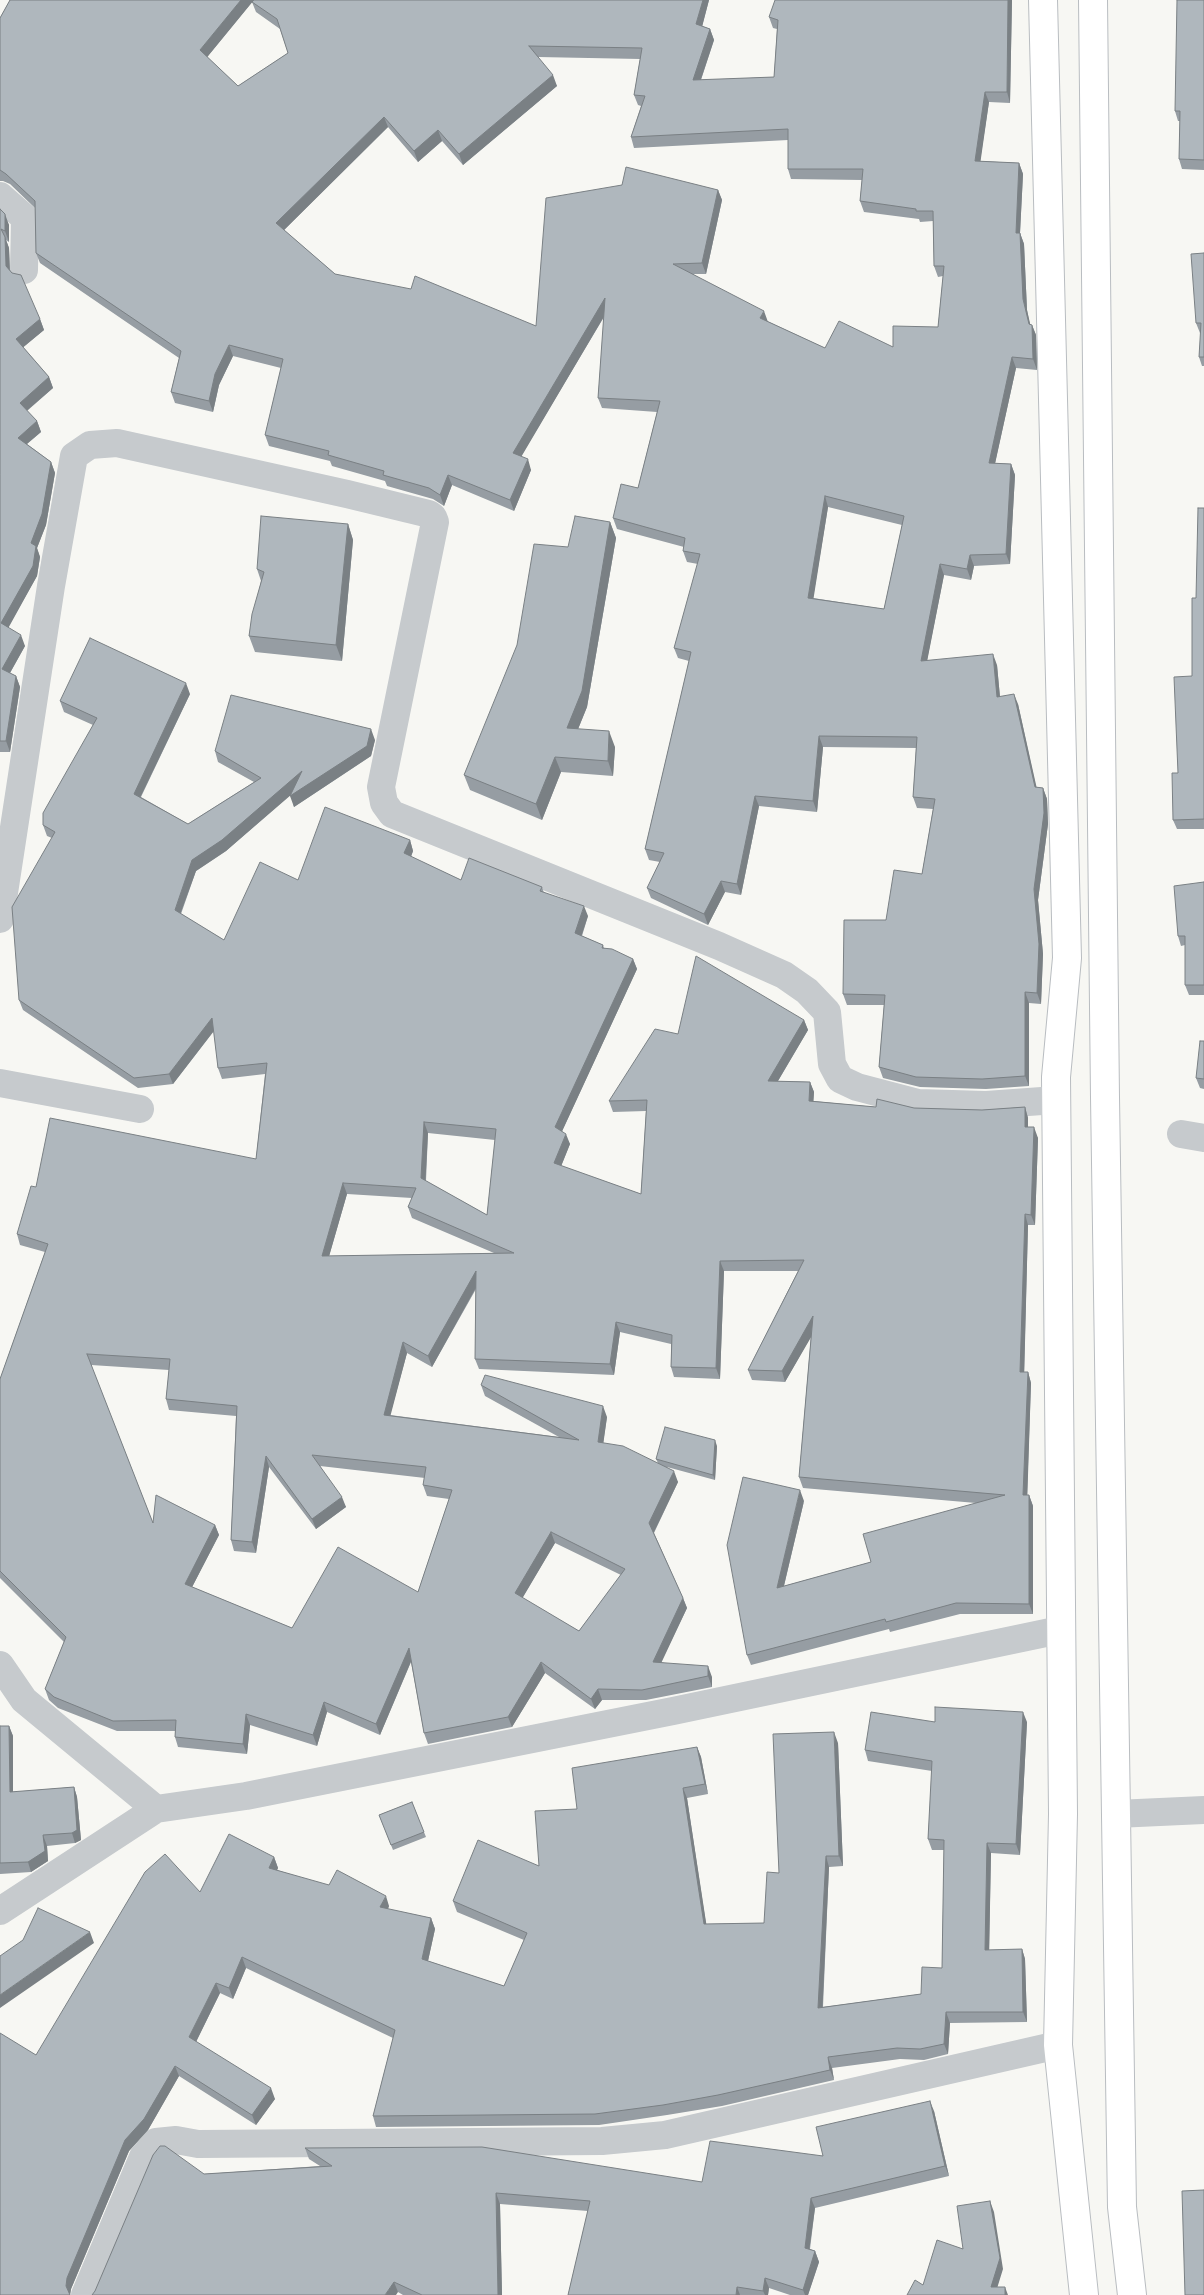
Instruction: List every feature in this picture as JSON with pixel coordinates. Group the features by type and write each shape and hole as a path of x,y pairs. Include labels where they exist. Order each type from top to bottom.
{"main road":[{"path":"1043,0 1067,958 1056,1077 1063,1814 1058,2045 1084,2295"},
{"path":"1094,0 1104,1057 1122,2207 1132,2295"}],"street":[{"path":"0,196 25,218 24,270"},
{"path":"0,919 50,586 74,456 90,445 117,443 346,494 429,514 433,517 435,522 381,787 384,803 392,814 719,946 784,975 807,991 827,1012 832,1064 840,1079 858,1087 918,1103 986,1105 1056,1100"},
{"path":"0,1083 140,1109"},
{"path":"0,1911 156,1809 246,1796 596,1727 1060,1630"},
{"path":"0,1665 24,1700 156,1809"},
{"path":"1116,1814 1204,1810"},
{"path":"85,2295 142,2157 156,2142 176,2140 198,2144 602,2141 665,2135 1058,2045"}],"building":[{"path":"10,0 241,0 200,50 238,86 288,53 277,19 252,2 254,0 703,0 696,24 710,29 693,80 774,77 778,20 769,17 775,0 1008,0 1007,92 985,92 975,161 1019,163 1016,233 1020,233 1023,299 1029,324 1032,325 1033,359 1012,357 989,463 1011,464 1006,554 970,555 967,569 940,564 921,661 993,654 997,697 1014,694 1035,787 1043,788 1044,813 1034,889 1039,944 1037,993 1025,992 1025,1076 982,1079 916,1077 879,1067 885,995 843,994 844,920 886,920 894,870 922,874 935,799 913,797 917,737 819,736 813,801 755,796 737,884 721,881 704,914 647,888 664,853 645,849 691,652 674,648 700,554 683,551 685,538 613,518 621,484 638,488 660,401 598,398 605,298 513,453 528,459 510,500 448,475 440,495 429,488 383,475 384,471 328,455 329,451 265,435 283,359 229,345 215,374 209,401 171,392 181,351 36,253 35,201 0,170 0,18","holes":["529,46 642,48 634,95 645,96 631,137 788,129 788,169 863,169 860,201 916,209 916,211 933,211 934,266 944,266 938,327 893,326 893,347 839,321 825,348 760,318 764,311 673,264 702,263 718,190 626,167 622,185 546,198 536,326 415,276 411,289 335,274 276,223 384,117 414,151 438,130 459,154 553,75","825,496 904,516 884,609 808,598"]},
{"path":"1177,0 1204,0 1204,160 1179,159 1180,111 1175,111"},
{"path":"0,209 5,214 5,231 1,229 5,237 6,266 12,273 21,275 40,319 16,339 49,377 20,403 37,421 18,438 51,462 42,514 31,543 36,546 33,566 1,623 21,635 2,669 16,676 6,741 0,741"},
{"path":"1204,253 1204,357 1199,357 1201,323 1196,323 1191,254"},
{"path":"1198,508 1204,508 1204,819 1173,820 1172,773 1178,773 1174,677 1192,676 1192,598 1196,598"},
{"path":"261,516 348,524 336,645 249,636 252,614 264,572 257,569"},
{"path":"575,516 610,522 582,691 567,728 609,731 608,761 555,757 536,804 464,775 517,645 534,544 568,547"},
{"path":"90,638 186,683 134,794 188,824 261,778 215,751 231,695 371,729 367,746 290,796 302,771 222,840 192,860 175,910 224,940 260,862 298,880 325,807 410,840 404,853 461,880 469,858 542,887 540,891 584,906 575,933 603,945 602,948 612,949 633,959 555,1127 566,1134 554,1163 641,1194 647,1100 609,1101 655,1029 678,1034 696,956 804,1020 768,1081 810,1082 809,1101 876,1107 877,1099 914,1108 982,1110 1025,1107 1025,1127 1034,1127 1031,1215 1025,1214 1020,1372 1028,1372 1023,1495 1029,1495 1029,1604 956,1603 886,1622 885,1619 747,1655 727,1545 743,1477 800,1490 777,1588 871,1562 863,1534 1005,1495 799,1477 813,1316 782,1371 748,1370 804,1260 720,1261 716,1368 671,1367 672,1335 616,1322 610,1364 475,1359 476,1271 428,1356 403,1342 384,1415 579,1440 481,1385 485,1375 603,1406 598,1442 623,1446 674,1471 649,1523 683,1598 653,1662 708,1666 708,1676 642,1690 598,1689 591,1699 541,1662 508,1717 424,1733 409,1648 376,1724 324,1702 313,1735 246,1714 243,1744 175,1737 176,1720 113,1721 54,1697 45,1689 66,1637 0,1571 0,1379 48,1244 17,1234 31,1186 36,1187 50,1118 256,1159 267,1063 218,1068 212,1018 169,1074 134,1078 19,1000 12,907 55,832 43,825 43,813 97,718 60,701","holes":["424,1122 496,1129 487,1215 421,1178","343,1183 416,1188 408,1207 514,1253 322,1256","87,1354 170,1359 166,1399 237,1406 231,1540 252,1542 266,1456 312,1519 342,1497 312,1455 426,1467 423,1485 452,1490 418,1592 338,1547 292,1628 185,1584 215,1525 156,1495 153,1523","551,1532 625,1569 579,1631 515,1593"]},
{"path":"1204,882 1204,985 1185,985 1185,936 1178,936 1174,886"},
{"path":"1200,1041 1204,1041 1204,1079 1196,1078"},
{"path":"665,1427 715,1440 713,1475 656,1459"},
{"path":"935,1707 1023,1712 1016,1844 987,1843 985,1950 1022,1949 1023,2012 946,2012 944,2044 920,2049 897,2048 828,2057 830,2070 663,2105 595,2114 373,2116 395,2030 242,1957 229,1988 216,1983 189,2037 271,2088 252,2115 175,2066 144,2119 125,2140 67,2278 66,2286 70,2295 0,2295 0,2033 36,2055 145,1872 165,1854 200,1892 229,1834 274,1857 269,1868 329,1885 337,1870 386,1896 380,1907 431,1918 422,1959 504,1986 527,1933 453,1901 478,1840 539,1866 535,1811 577,1809 572,1768 697,1747 705,1784 683,1788 704,1924 764,1923 767,1872 779,1873 773,1734 834,1732 839,1856 826,1856 818,2008 921,1994 922,1967 942,1968 944,1840 928,1839 932,1761 865,1750 871,1712 935,1722"},
{"path":"0,1726 9,1726 10,1792 74,1787 77,1830 72,1833 43,1835 45,1851 28,1862 0,1863"},
{"path":"412,1802 424,1832 391,1845 379,1815"},
{"path":"38,1908 90,1932 0,1995 0,1956 23,1940"},
{"path":"930,2101 945,2166 811,2198 805,2248 815,2251 803,2290 765,2278 763,2291 737,2287 736,2295 568,2295 590,2201 496,2193 498,2295 422,2295 394,2282 385,2295 92,2295 153,2155 160,2146 165,2146 204,2174 332,2166 305,2148 482,2147 702,2182 710,2141 823,2156 816,2127"},
{"path":"1204,2190 1204,2295 1185,2295 1182,2191"},
{"path":"990,2201 1000,2258 991,2287 1005,2287 1005,2295 907,2295 915,2280 923,2285 937,2240 963,2249 957,2206"}]}
